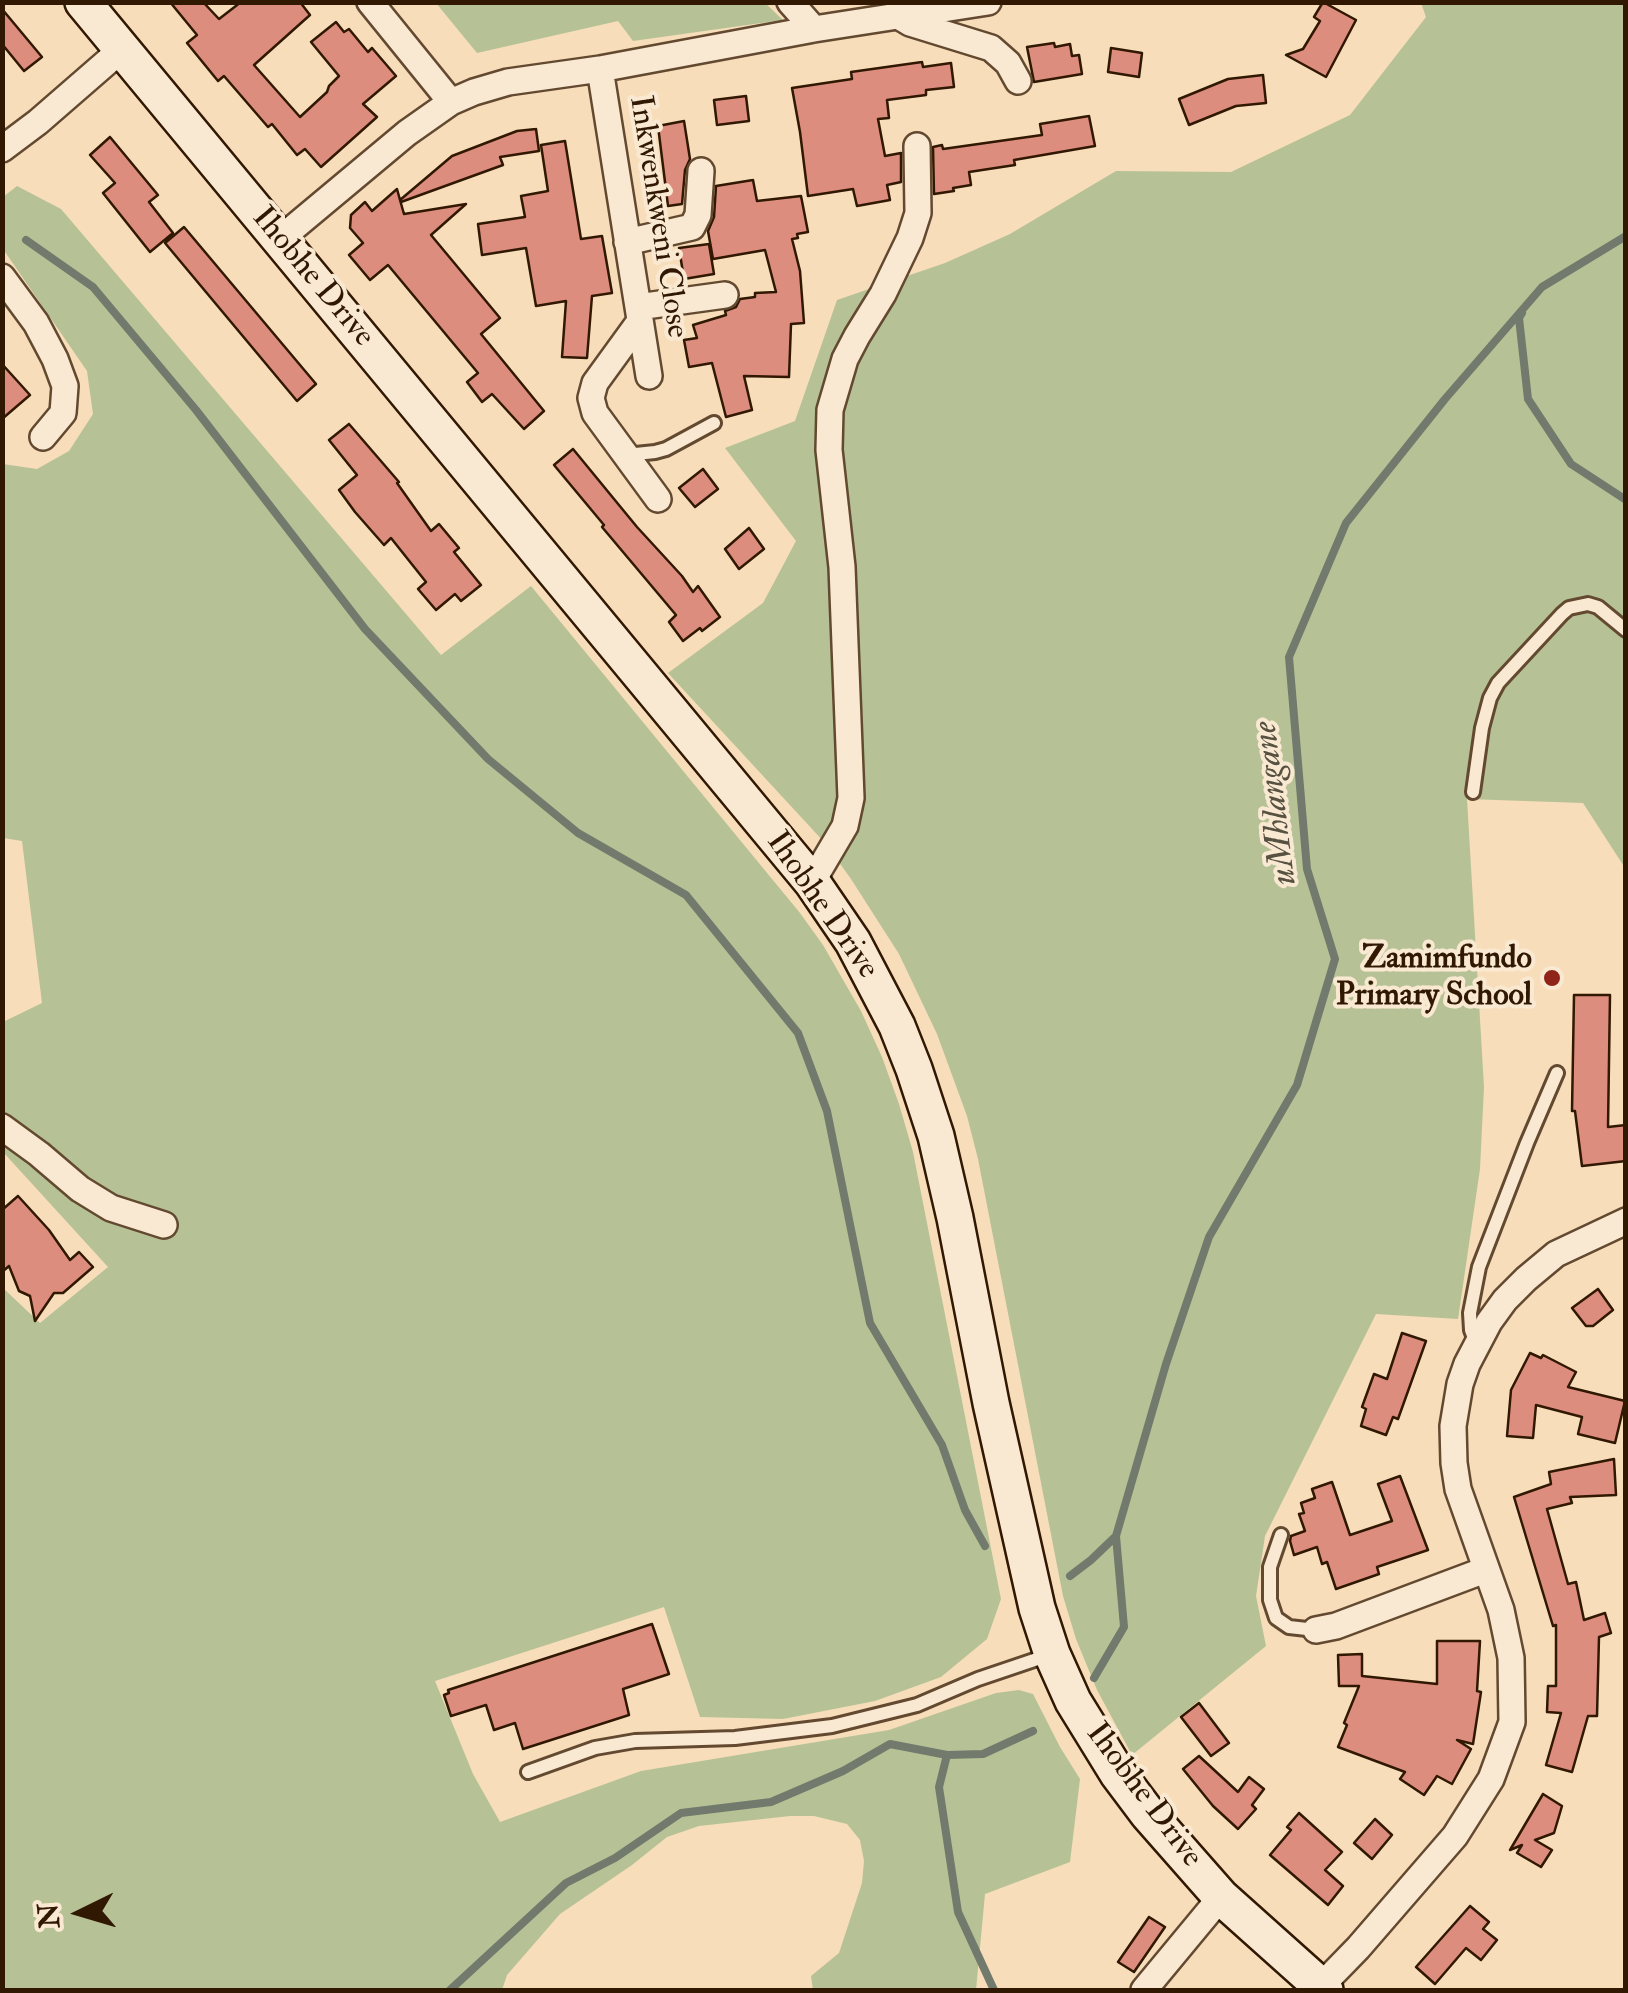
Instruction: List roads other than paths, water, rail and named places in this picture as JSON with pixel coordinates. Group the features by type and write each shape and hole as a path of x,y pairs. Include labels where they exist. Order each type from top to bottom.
{"street":[{"name":"Ihobhe Drive","path":"83,2 812,882 853,942 898,1026 936,1136 1036,1608 1073,1701 1148,1814 1221,1897 1323,1988"},
{"path":"370,2 451,102"},
{"path":"790,2 814,29"},
{"path":"280,239 406,133 451,102 508,82 988,2"},
{"path":"900,17 991,48 1008,63 1018,81"},
{"path":"2,149 122,49"},
{"name":"Inkwenkweni Close","path":"600,69 649,376"},
{"path":"812,882 845,826 850,798 842,567 828,424 845,358 883,294 918,213 917,146"},
{"path":"627,242 692,227 698,215 702,171"},
{"path":"2,277 36,323 66,386 64,413 43,437"},
{"path":"658,499 595,413 592,389 639,314 725,295"},
{"path":"2,1127 110,1208 164,1225"},
{"path":"1323,1988 1455,1836 1491,1778 1512,1722 1511,1658 1500,1610 1458,1489 1452,1444 1460,1384 1476,1343 1505,1300 1541,1266 1556,1254 1626,1222"},
{"path":"1316,1630 1485,1570"},
{"path":"1144,1990 1221,1897"}],"lane":[{"path":"626,455 655,452 714,424"},
{"path":"1472,792 1490,698 1498,683 1562,614 1569,608 1588,604 1598,607 1626,630"},
{"path":"1476,1343 1470,1313 1479,1267 1558,1073"},
{"path":"1281,1535 1270,1567 1270,1600 1276,1618 1289,1627 1316,1630"},
{"path":"528,1772 595,1748 635,1741 735,1738 832,1726 917,1705 1052,1654"}],"waterway":[{"name":"uMhlangane","path":"1094,1678 1124,1627 1116,1536 1166,1364 1209,1237 1297,1085 1335,959 1307,869 1289,657 1346,523 1445,399 1542,287 1626,236"},
{"path":"26,240 93,287 196,410 365,629 488,759 578,833 686,895 798,1033 827,1111 870,1323 942,1445 965,1510 985,1546"},
{"path":"1522,313 1519,318 1528,399 1571,464 1626,500"},
{"path":"1070,1576 1115,1537"},
{"name":"uMhlangane","path":"450,1990 566,1883 615,1858 681,1813 771,1802 843,1771 890,1744 947,1755 983,1754 1033,1731"},
{"path":"947,1755 939,1787 958,1912 994,1990"}],"place":[{"name":"Zamimfundo Primary School","path":"1552,978"}]}
